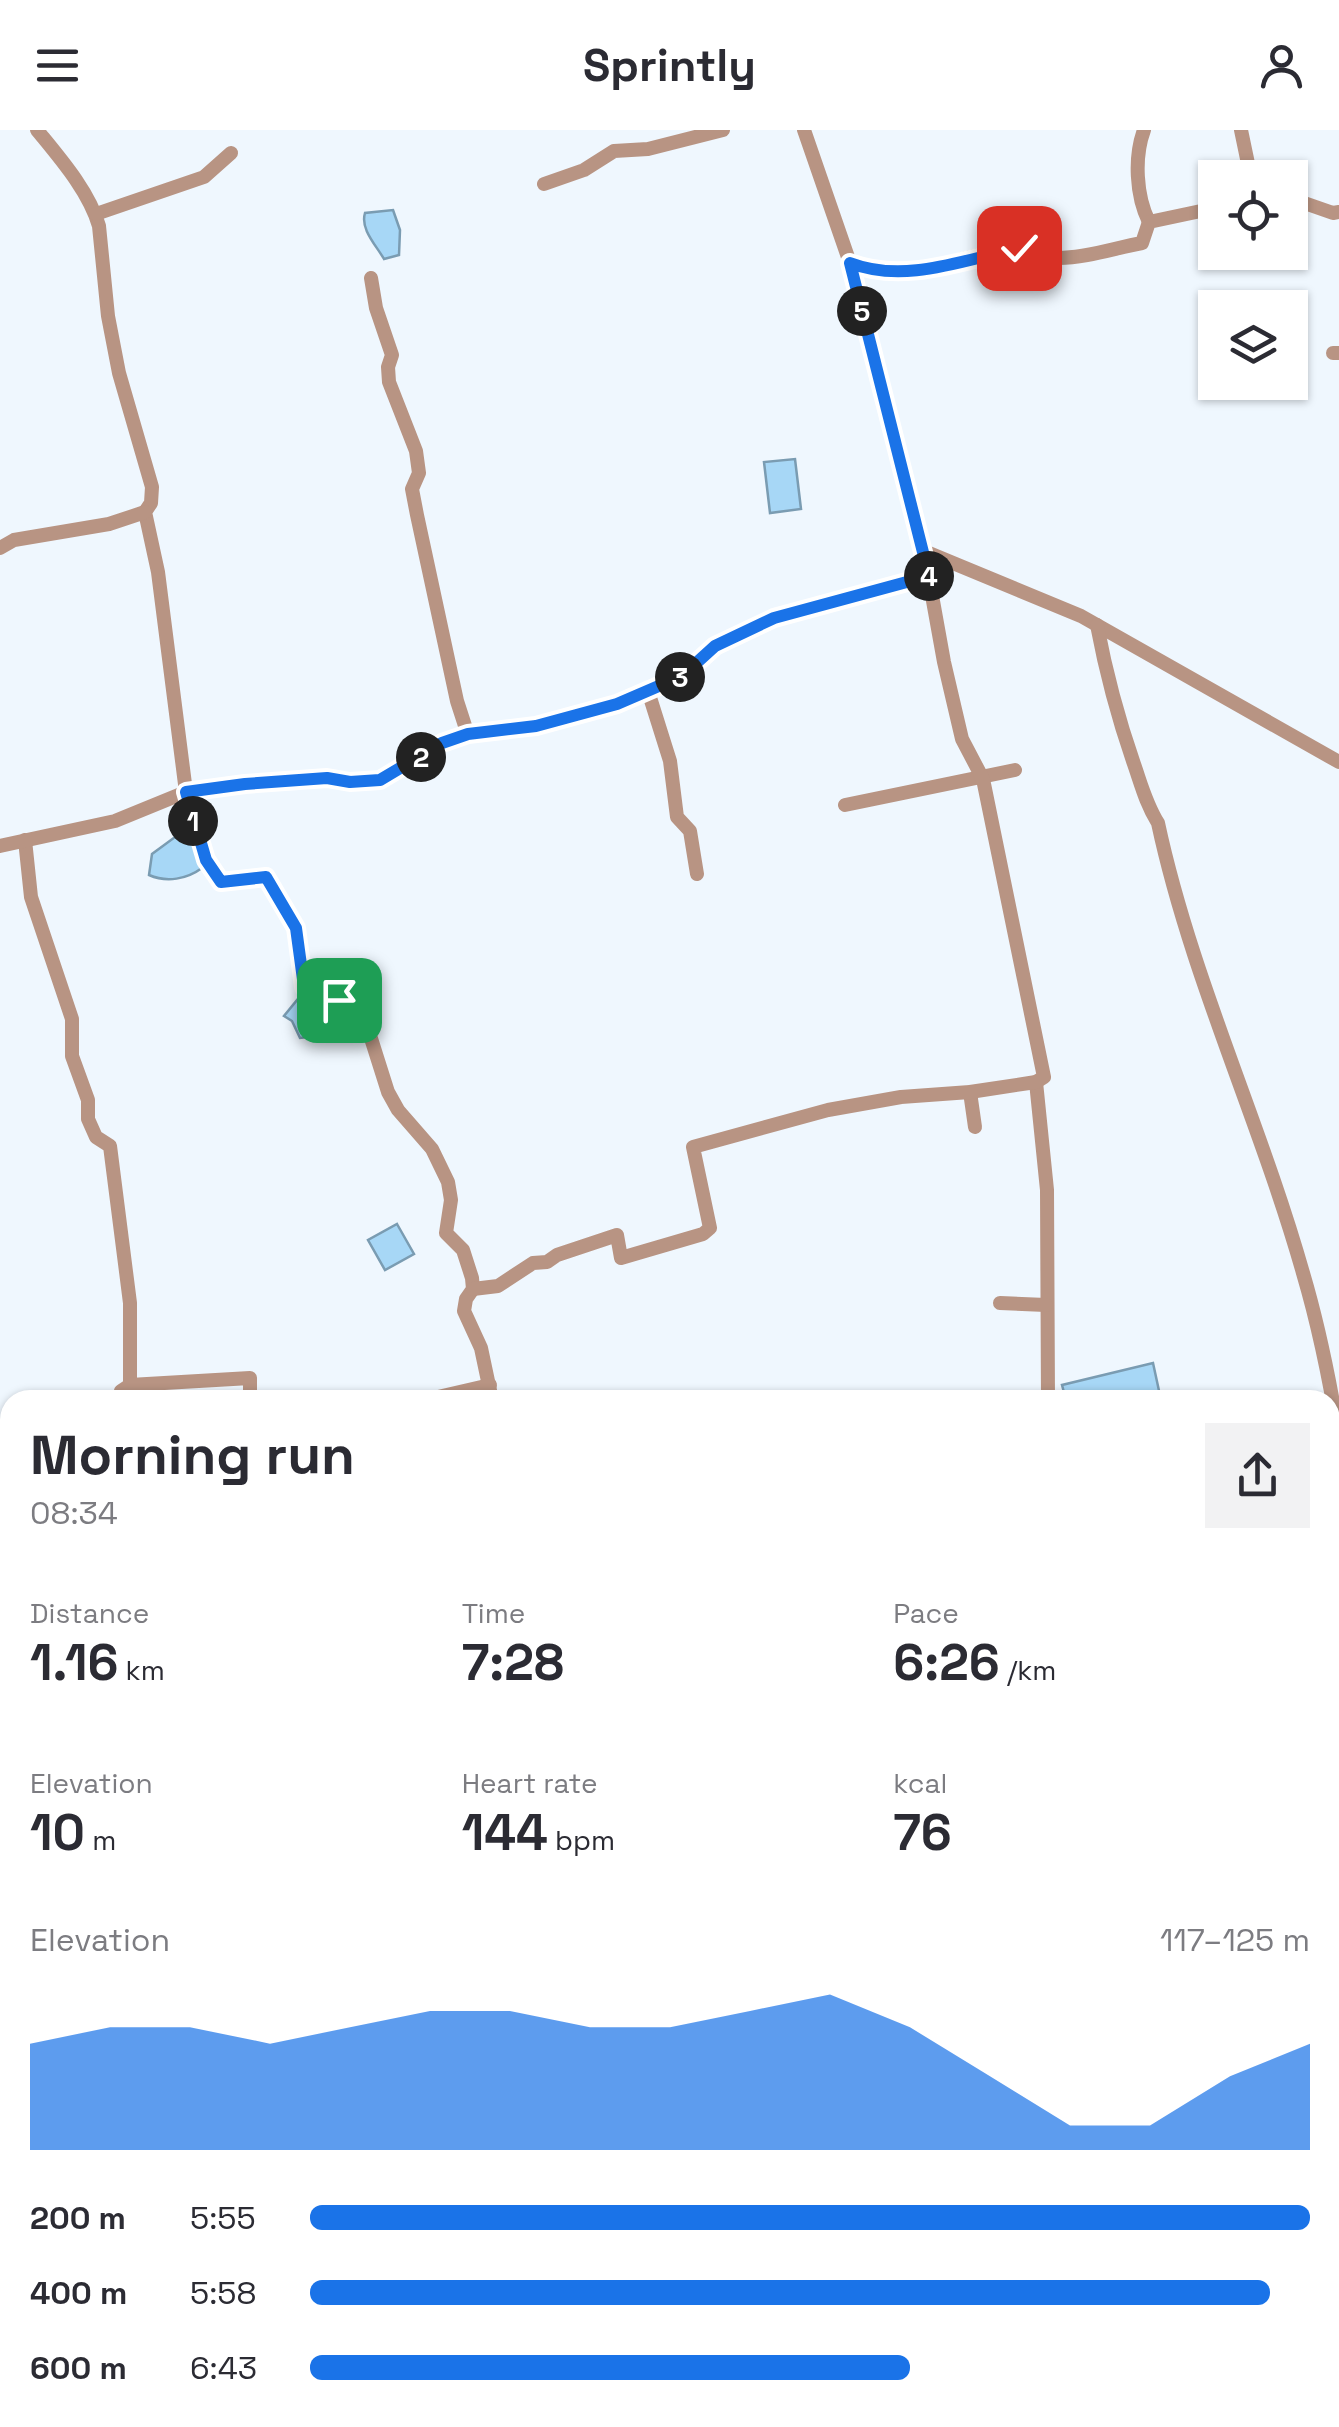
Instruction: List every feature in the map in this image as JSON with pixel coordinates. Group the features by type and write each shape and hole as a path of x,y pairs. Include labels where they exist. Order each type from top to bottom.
{"street":[{"path":"37,130 96,214 119,373 152,487 146,512 158,572 186,792 206,860 221,882 266,877 296,928 304,987 309,995 339,1000 373,1038 388,1092 398,1110 432,1149 448,1182 451,1200 446,1233 462,1250 472,1278 473,1290 464,1311 482,1348 490,1390"},
{"path":"544,184 584,170 614,150 648,149 723,130"},
{"path":"473,1290 498,1286 532,1263 547,1262 617,1235 621,1258 703,1234 710,1228 692,1147 828,1110 901,1097 1036,1082 1044,1077 983,779 962,739 924,551 850,263 804,130"},
{"path":"850,263 873,272 902,274 1019,248 1044,258 1062,258 1142,243 1149,222 1136,151 1144,130"},
{"path":"1241,130 1247,160"},
{"path":"96,214 204,176 231,153"},
{"path":"1308,204 1339,212"},
{"path":"1149,222 1198,212"},
{"path":"371,278 376,308 392,355 389,382 416,451 419,473 412,488 456,701 468,734"},
{"path":"0,548 14,540 109,524 146,512"},
{"path":"924,551 1097,625 1339,762"},
{"path":"0,846 114,821 186,792 327,778 350,782 380,780 442,743 468,734 562,720 648,690 682,676 715,646 774,618 929,576"},
{"path":"1097,625 1106,677 1121,726 1150,810 1158,822 1203,978 1302,1270 1330,1390"},
{"path":"648,690 670,761 678,818 690,831 696,874"},
{"path":"845,805 1015,770"},
{"path":"25,840 31,897 72,1019 72,1056 88,1100 88,1119 96,1137 110,1146 130,1303 130,1385"},
{"path":"1036,1082 1047,1190 1048,1390"},
{"path":"970,1092 975,1127"},
{"path":"1000,1303 1046,1305"},
{"path":"122,1390 130,1385 250,1378 250,1390"}],"water":[{"path":"393,210 400,230 399,255 384,259 367,231 365,213"},
{"path":"795,459 801,509 770,513 764,462"},
{"path":"187,833 192,836 202,868 177,879 149,875 152,854"},
{"path":"302,994 331,1000 352,1023 336,1034 300,1038 292,1021 284,1016"},
{"path":"397,1224 414,1254 385,1270 368,1240"},
{"path":"1153,1363 1159,1390 1063,1390 1062,1385"}],"route":[{"path":"339,1000 309,995 304,987 296,928 266,877 221,882 200,847 186,792 327,778 350,782 380,780 442,743 468,734 536,726 617,704 682,676 715,646 774,618 929,576 850,263 873,272 902,274 1019,248"}]}
